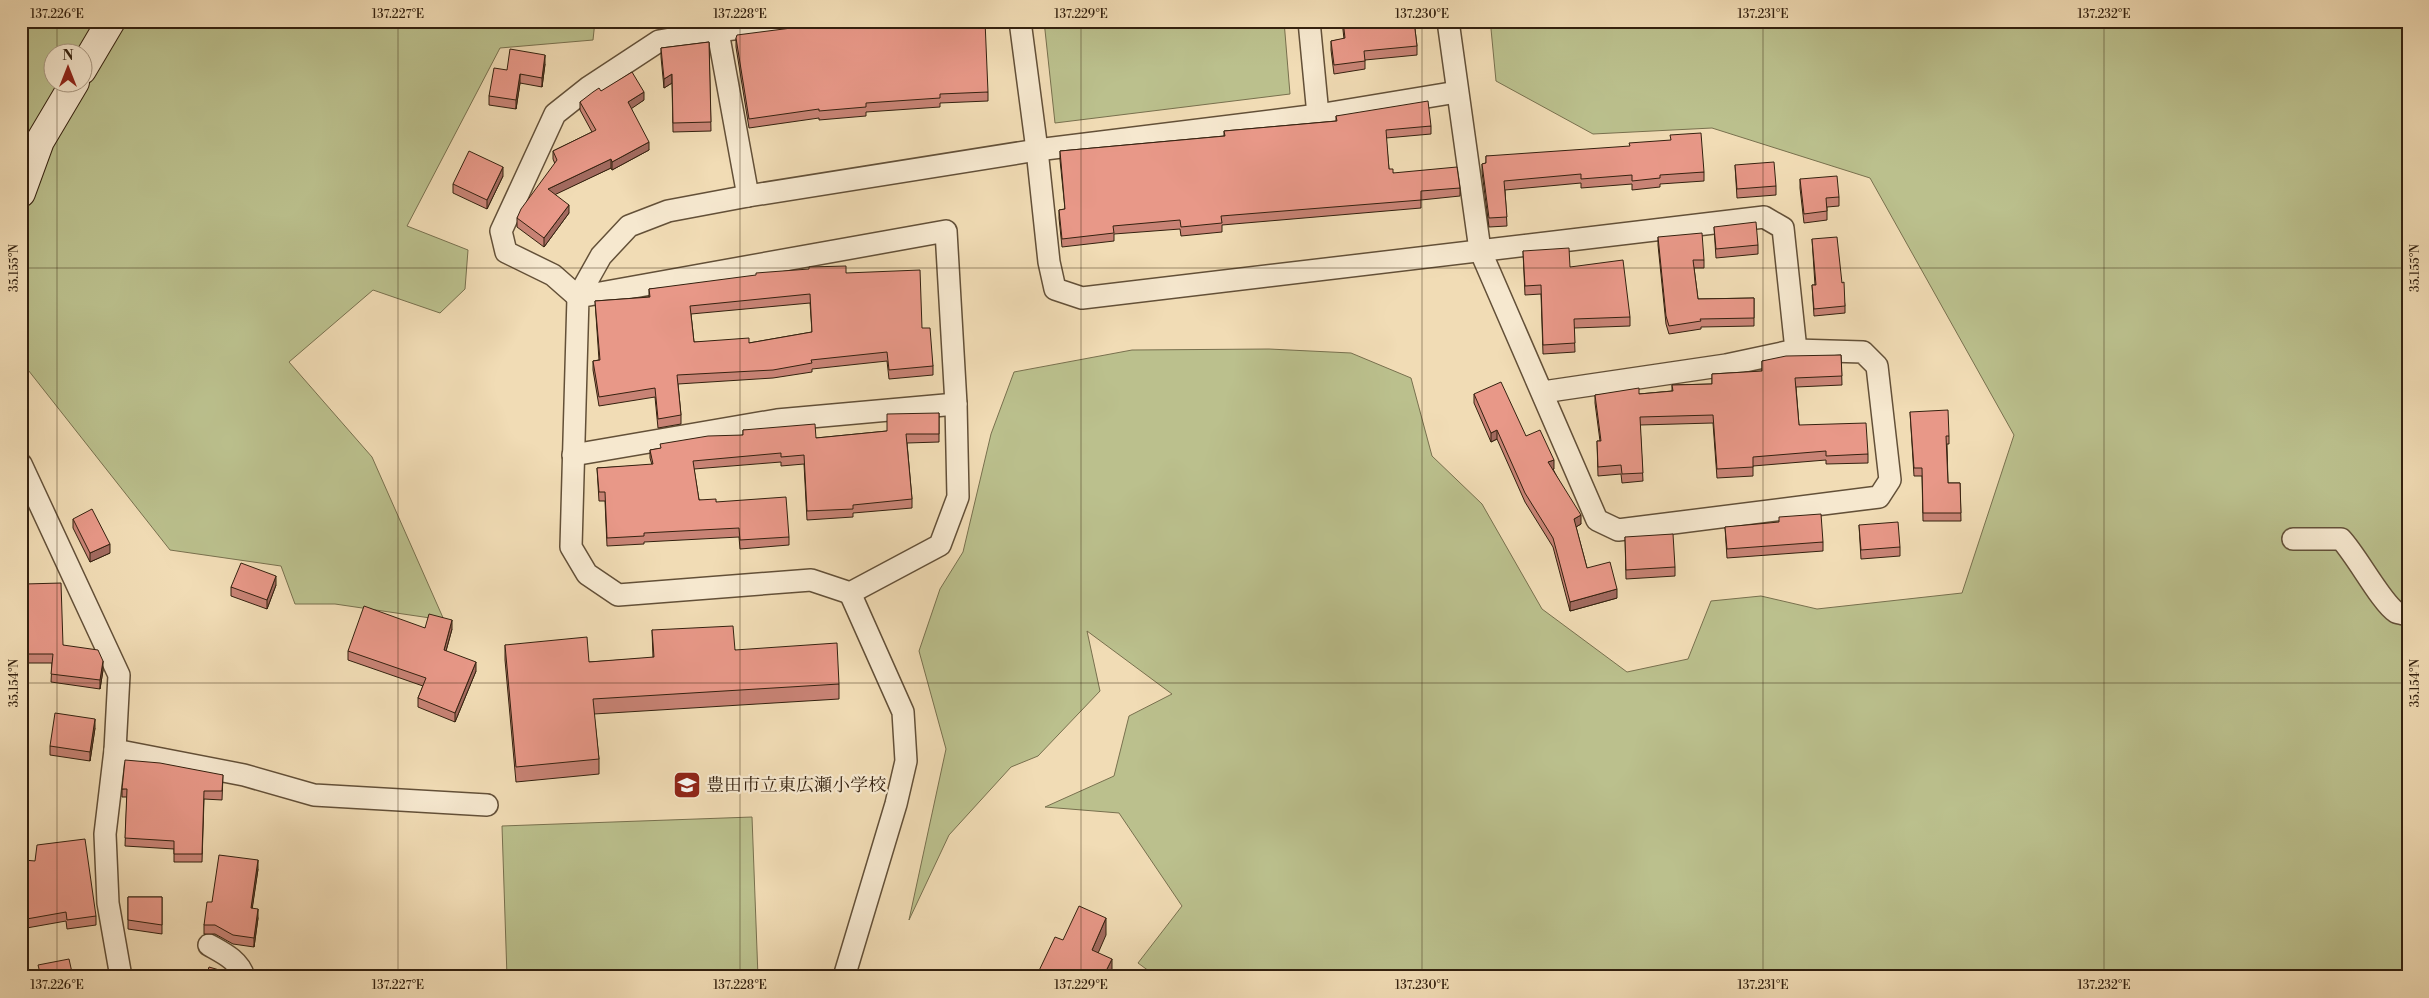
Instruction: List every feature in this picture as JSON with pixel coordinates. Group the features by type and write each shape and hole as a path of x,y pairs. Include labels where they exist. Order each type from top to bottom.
{"main road":[{"path":"92,53 111,21"},
{"path":"21,193 40,140 69,92"}],"street":[{"path":"578,297 553,276 506,252 502,232 555,114 590,87 659,41 716,26 799,21"},
{"path":"1020,21 1037,150 1048,262 1055,289 1082,298 1764,217 1783,228 1796,350"},
{"path":"1309,21 1318,115"},
{"path":"1448,21 1480,250 1597,520 1618,530 1879,497 1890,480 1877,366 1863,352 1796,350 1726,365 1543,392"},
{"path":"716,26 748,196"},
{"path":"578,297 946,231 956,404 958,497 940,545 850,593 811,580 618,595 587,574 571,547 578,297 601,256 629,226 668,211 748,196 1037,150 1318,115 1457,92"},
{"path":"573,455 777,420 956,404"},
{"path":"21,464 119,675 115,750 105,834 108,903 121,977"},
{"path":"2294,539 2340,539 2350,549 2386,601 2396,612 2408,614"},
{"path":"844,977 896,804 906,761 902,712 850,593"},
{"path":"115,750 244,776 314,795 488,805"},
{"path":"209,945 229,956 241,968 244,977"}],"green space":[{"path":"21,21 595,21 593,40 500,48 407,226 468,250 465,289 440,313 373,290 289,362 372,457 444,620 335,604 295,604 281,566 170,550 21,361"},
{"path":"1044,21 1284,21 1290,94 1055,123"},
{"path":"1495,21 2408,21 2408,977 1157,977 1138,963 1182,906 1119,813 1045,807 1114,776 1129,716 1172,694 1087,631 1100,691 1038,756 1011,767 949,835 909,920 946,749 919,651 940,589 963,552 991,434 1014,372 1132,350 1269,349 1351,353 1411,378 1432,456 1482,504 1542,609 1627,672 1688,659 1711,601 1761,596 1817,609 1962,593 2014,435 1870,178 1712,128 1593,134 1496,81 1491,29"},
{"path":"752,817 758,977 507,977 502,826"}],"building":[{"path":"895,21 985,21 988,92 940,94 940,98 866,103 866,107 819,111 819,109 749,119 737,35 807,26"},
{"path":"1343,21 1414,21 1417,46 1364,51 1365,61 1334,65 1331,41 1345,38"},
{"path":"709,42 711,122 673,123 672,74 664,79 661,48"},
{"path":"510,49 545,55 542,78 520,74 516,100 489,96 494,68 507,70"},
{"path":"632,72 644,92 628,102 649,142 612,162 611,159 548,189 569,205 544,238 517,218 521,209 557,160 553,151 596,130 580,102 599,88 601,91"},
{"path":"1428,101 1431,126 1386,130 1389,169 1393,169 1393,173 1457,167 1460,188 1421,191 1421,200 1221,216 1222,223 1181,227 1180,220 1113,226 1114,233 1062,239 1059,210 1065,209 1060,151 1225,136 1224,131 1337,121 1336,116"},
{"path":"1701,133 1704,172 1660,175 1660,178 1632,181 1632,175 1581,179 1581,174 1504,181 1507,217 1489,218 1482,164 1486,163 1486,156 1630,146 1629,143 1671,140 1670,135"},
{"path":"469,151 503,167 487,200 453,184"},
{"path":"1774,162 1776,186 1737,189 1735,165"},
{"path":"1837,176 1839,197 1826,198 1827,211 1804,214 1800,179"},
{"path":"1756,222 1758,245 1716,249 1714,227"},
{"path":"1702,233 1704,260 1693,260 1698,299 1754,298 1754,318 1700,319 1701,321 1669,326 1666,316 1658,237"},
{"path":"1837,237 1842,283 1844,282 1845,306 1814,309 1812,285 1816,285 1812,239"},
{"path":"1569,248 1570,267 1623,260 1630,317 1574,319 1575,343 1543,345 1541,285 1525,286 1523,251"},
{"path":"846,266 846,273 920,270 922,328 930,328 933,366 889,370 887,352 811,360 812,363 773,370 677,375 681,415 658,419 655,388 599,397 593,361 600,360 595,301 650,297 649,289 756,275 756,273 809,269 809,267","holes":["810,294 812,332 749,343 749,338 694,342 690,306"]},
{"path":"1841,355 1842,376 1795,378 1799,425 1866,423 1868,454 1826,456 1826,451 1753,457 1753,467 1717,469 1713,415 1640,417 1643,473 1622,474 1621,465 1598,467 1597,441 1601,441 1595,395 1639,388 1639,394 1673,391 1672,385 1712,384 1712,374 1762,371 1762,361 1786,356"},
{"path":"1501,382 1526,436 1540,430 1554,460 1548,462 1581,515 1574,519 1587,568 1610,562 1617,589 1570,602 1553,538 1525,493 1497,430 1491,433 1474,394"},
{"path":"1948,410 1949,436 1946,436 1948,483 1960,483 1961,513 1923,513 1922,468 1914,468 1910,412"},
{"path":"939,413 939,434 906,434 912,499 853,505 853,509 807,511 804,455 781,457 781,453 693,461 699,500 716,499 716,502 786,497 789,537 740,540 739,528 644,533 644,536 607,538 605,492 599,492 597,468 653,464 650,450 661,448 660,444 708,436 743,435 743,430 815,424 816,438 887,431 887,414"},
{"path":"92,509 110,544 90,553 73,519"},
{"path":"1821,514 1823,542 1727,549 1725,527 1779,522 1779,517"},
{"path":"1898,522 1900,547 1861,550 1859,525"},
{"path":"1673,534 1675,567 1626,570 1625,537"},
{"path":"241,563 276,576 267,600 231,587"},
{"path":"61,583 63,645 98,650 103,661 100,680 51,674 53,654 21,654 21,630 26,630 25,584"},
{"path":"364,606 425,628 429,614 452,620 444,650 476,662 455,713 418,698 426,678 348,651"},
{"path":"733,626 735,650 837,643 839,684 593,699 599,759 516,767 505,645 587,637 589,662 654,657 652,630"},
{"path":"55,713 95,719 90,752 50,746"},
{"path":"125,760 160,763 223,775 222,791 204,791 202,854 174,854 174,841 125,838 127,789 122,789"},
{"path":"85,839 96,916 67,920 66,912 21,920 21,848 23,847 24,860 35,861 37,845"},
{"path":"219,855 258,860 251,908 258,909 254,938 233,935 215,925 204,925 207,902 212,902"},
{"path":"128,897 162,897 162,925 128,920"},
{"path":"1079,906 1106,918 1092,950 1112,959 1106,971 1120,977 1036,977 1055,937 1063,940"},
{"path":"69,959 73,977 41,977 38,965"},
{"path":"209,967 233,974 237,977 206,977"}],"place":[{"name":"豊田市立東広瀬小学校","path":"687,785"}]}
